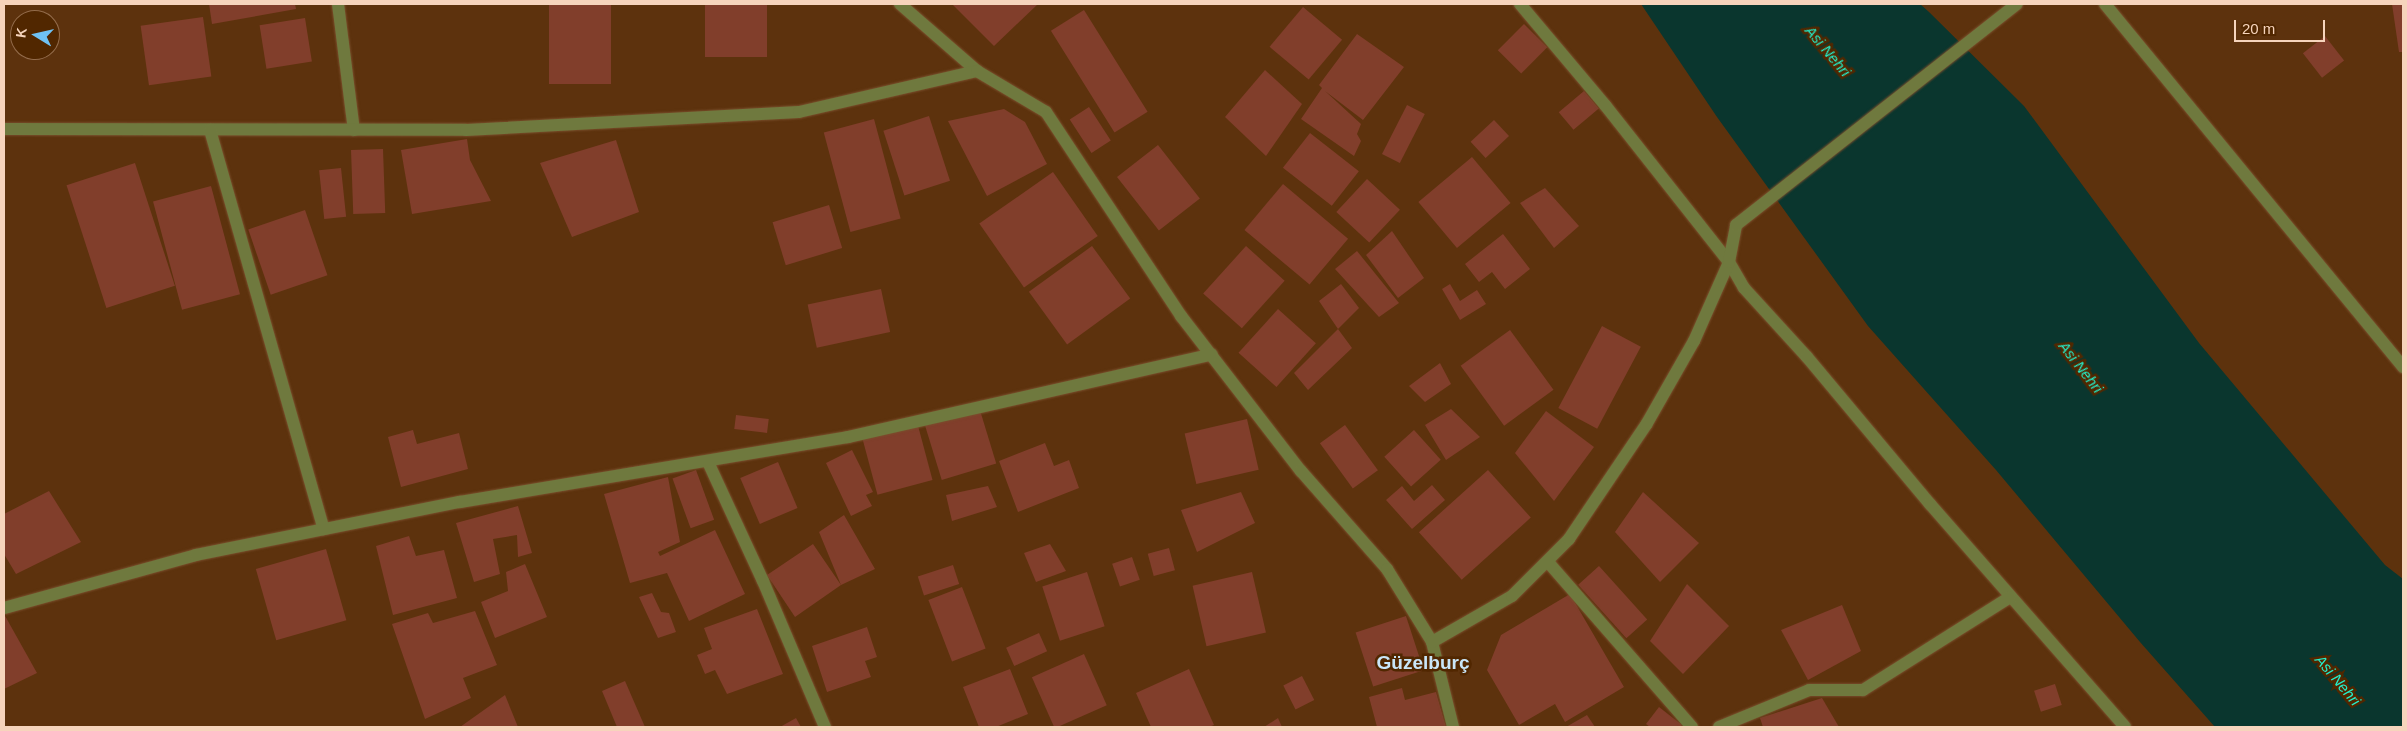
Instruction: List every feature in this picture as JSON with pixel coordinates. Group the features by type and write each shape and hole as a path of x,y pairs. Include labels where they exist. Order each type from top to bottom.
{"street":[{"path":"338,4 354,130"},
{"path":"900,4 977,72 1046,112 1181,316 1301,471 1387,569 1432,642 1453,727"},
{"path":"1520,4 1605,105 1729,262 1744,288 1807,357 2010,597 2125,727"},
{"path":"1432,642 1512,596 1569,539 1646,425 1694,341 1729,262 1736,225 2017,4"},
{"path":"2105,4 2403,367"},
{"path":"4,129 466,130 799,112 977,72"},
{"path":"210,130 324,529"},
{"path":"4,608 196,555 460,502 848,438 1212,354"},
{"path":"708,462 763,581 825,727"},
{"path":"1548,562 1692,727"},
{"path":"1719,727 1809,690 1863,690 2010,597"}],"water":[{"name":"Asi Nehri","path":"1641,4 1920,4 1929,12 2024,106 2199,343 2385,565 2403,579 2403,727 2215,727 2140,642 1996,470 1868,326 1717,117"}],"building":[{"path":"209,4 295,4 296,9 212,24"},
{"path":"549,4 611,4 611,84 549,84"},
{"path":"705,4 767,4 767,57 705,57"},
{"path":"952,4 1038,4 994,46"},
{"path":"2392,4 2403,4 2403,52 2399,52"},
{"path":"1303,7 1342,40 1309,80 1270,47"},
{"path":"1084,10 1148,112 1115,132 1051,31"},
{"path":"203,17 211,76 149,85 141,26"},
{"path":"305,18 312,61 266,69 260,25"},
{"path":"1524,24 1547,47 1521,73 1498,50"},
{"path":"1357,34 1404,67 1363,120 1325,91 1361,124 1357,134 1361,141 1354,156 1301,119 1322,88 1319,85"},
{"path":"2325,36 2344,60 2322,78 2303,53"},
{"path":"1265,70 1302,104 1266,156 1225,117"},
{"path":"1584,91 1599,109 1574,130 1559,112"},
{"path":"1407,105 1425,114 1400,163 1382,154"},
{"path":"1089,107 1111,141 1091,153 1070,120"},
{"path":"1004,109 1025,122 1047,164 987,196 948,121"},
{"path":"929,116 950,181 904,196 883,131"},
{"path":"874,119 901,218 850,232 824,132"},
{"path":"1494,120 1509,136 1486,158 1471,142"},
{"path":"1310,133 1359,171 1332,206 1283,168"},
{"path":"467,139 470,160 491,201 412,214 401,150"},
{"path":"616,140 639,212 572,237 540,163"},
{"path":"1158,145 1200,199 1159,231 1117,177"},
{"path":"383,149 385,213 353,214 351,150"},
{"path":"1472,157 1511,203 1457,248 1418,202"},
{"path":"135,163 175,286 106,308 67,185"},
{"path":"341,168 346,217 324,219 319,170"},
{"path":"1053,172 1098,236 1024,288 979,224"},
{"path":"1367,179 1400,210 1369,243 1336,212"},
{"path":"1283,184 1348,239 1310,285 1244,230"},
{"path":"211,186 240,294 182,310 153,202"},
{"path":"1545,188 1579,226 1554,248 1520,203"},
{"path":"829,205 842,248 786,265 773,222"},
{"path":"305,210 327,275 271,295 248,230"},
{"path":"1392,231 1424,278 1398,298 1366,255"},
{"path":"1503,234 1530,269 1505,289 1492,272 1479,282 1465,264"},
{"path":"1092,246 1130,299 1067,344 1029,292"},
{"path":"1246,246 1285,281 1242,328 1203,294"},
{"path":"1357,251 1399,303 1379,317 1335,269"},
{"path":"1341,284 1359,308 1338,329 1319,301"},
{"path":"1450,284 1460,301 1477,290 1486,304 1460,320 1442,289"},
{"path":"881,289 890,332 817,348 808,305"},
{"path":"1278,309 1316,343 1276,387 1239,353"},
{"path":"1602,326 1641,347 1597,429 1558,408"},
{"path":"1338,329 1352,348 1308,390 1294,373"},
{"path":"1510,330 1553,390 1504,426 1461,366"},
{"path":"1440,363 1451,384 1425,402 1409,386"},
{"path":"979,407 996,463 942,480 924,424"},
{"path":"1451,409 1480,437 1446,460 1425,425"},
{"path":"1546,411 1594,447 1554,501 1515,453"},
{"path":"736,415 769,419 767,433 734,429"},
{"path":"1247,419 1259,470 1196,484 1185,433"},
{"path":"917,422 933,480 877,495 862,437"},
{"path":"1345,425 1378,470 1353,489 1320,443"},
{"path":"413,430 417,444 459,433 468,469 401,487 388,437"},
{"path":"1414,430 1441,460 1411,486 1384,457"},
{"path":"1045,443 1054,466 1069,460 1079,488 1018,512 999,461"},
{"path":"852,450 873,492 866,495 872,506 851,516 826,463"},
{"path":"778,462 798,508 760,524 740,478"},
{"path":"696,470 714,520 691,528 673,479"},
{"path":"1488,470 1531,518 1462,580 1419,532"},
{"path":"668,477 680,542 658,552 660,556 715,530 745,594 689,621 667,573 630,583 604,494"},
{"path":"1432,485 1445,500 1412,529 1386,500 1402,486 1414,501"},
{"path":"988,486 997,507 952,521 946,495"},
{"path":"49,491 81,542 16,574 4,554 4,514"},
{"path":"1241,492 1255,523 1197,552 1181,510"},
{"path":"1643,492 1699,543 1660,582 1615,532"},
{"path":"518,506 532,553 518,557 517,535 493,539 500,574 474,582 456,523"},
{"path":"844,515 875,569 841,585 819,532"},
{"path":"409,536 416,556 444,550 457,598 393,615 376,546"},
{"path":"813,544 841,585 795,617 767,575"},
{"path":"1050,544 1066,571 1036,582 1024,553"},
{"path":"1169,548 1175,570 1154,576 1148,554"},
{"path":"326,549 346,620 276,640 256,569"},
{"path":"1132,557 1140,580 1120,587 1112,564"},
{"path":"525,564 547,617 495,638 481,602 508,591 506,572"},
{"path":"953,565 959,584 924,595 918,576"},
{"path":"1599,566 1647,620 1626,638 1578,585"},
{"path":"1087,572 1105,626 1060,641 1042,587"},
{"path":"1252,572 1266,632 1207,646 1193,586"},
{"path":"1687,584 1729,626 1683,674 1650,641"},
{"path":"962,587 986,649 952,662 928,600"},
{"path":"652,593 661,612 669,613 676,632 658,638 639,597"},
{"path":"1570,594 1624,687 1565,722 1555,704 1519,725 1487,670 1501,635"},
{"path":"1842,605 1861,651 1808,680 1781,630"},
{"path":"757,609 783,674 727,694 715,670 705,674 697,655 712,649 704,628"},
{"path":"475,611 497,665 463,678 471,698 425,719 392,624 428,613 433,623"},
{"path":"4,614 37,673 4,689"},
{"path":"1406,616 1424,670 1373,687 1356,632"},
{"path":"867,627 877,657 865,661 871,677 827,692 812,646"},
{"path":"1039,633 1047,651 1014,666 1006,648"},
{"path":"1084,654 1107,705 1054,727 1032,677"},
{"path":"1010,669 1028,714 996,727 979,727 963,687"},
{"path":"1189,669 1214,725 1209,727 1151,727 1136,693"},
{"path":"1302,676 1314,700 1296,710 1283,686"},
{"path":"625,681 645,727 617,727 602,691"},
{"path":"2055,684 2062,705 2041,712 2034,691"},
{"path":"1402,688 1405,700 1436,692 1446,727 1377,727 1369,697"},
{"path":"505,695 518,727 460,727"},
{"path":"1822,698 1839,727 1763,727 1760,718"},
{"path":"1659,707 1682,725 1680,727 1650,727 1646,724"},
{"path":"1587,715 1595,727 1566,727"},
{"path":"796,718 801,727 780,727"},
{"path":"1278,718 1282,727 1264,727"}],"district":[{"name":"Güzelburç","path":"1423,663"}]}
